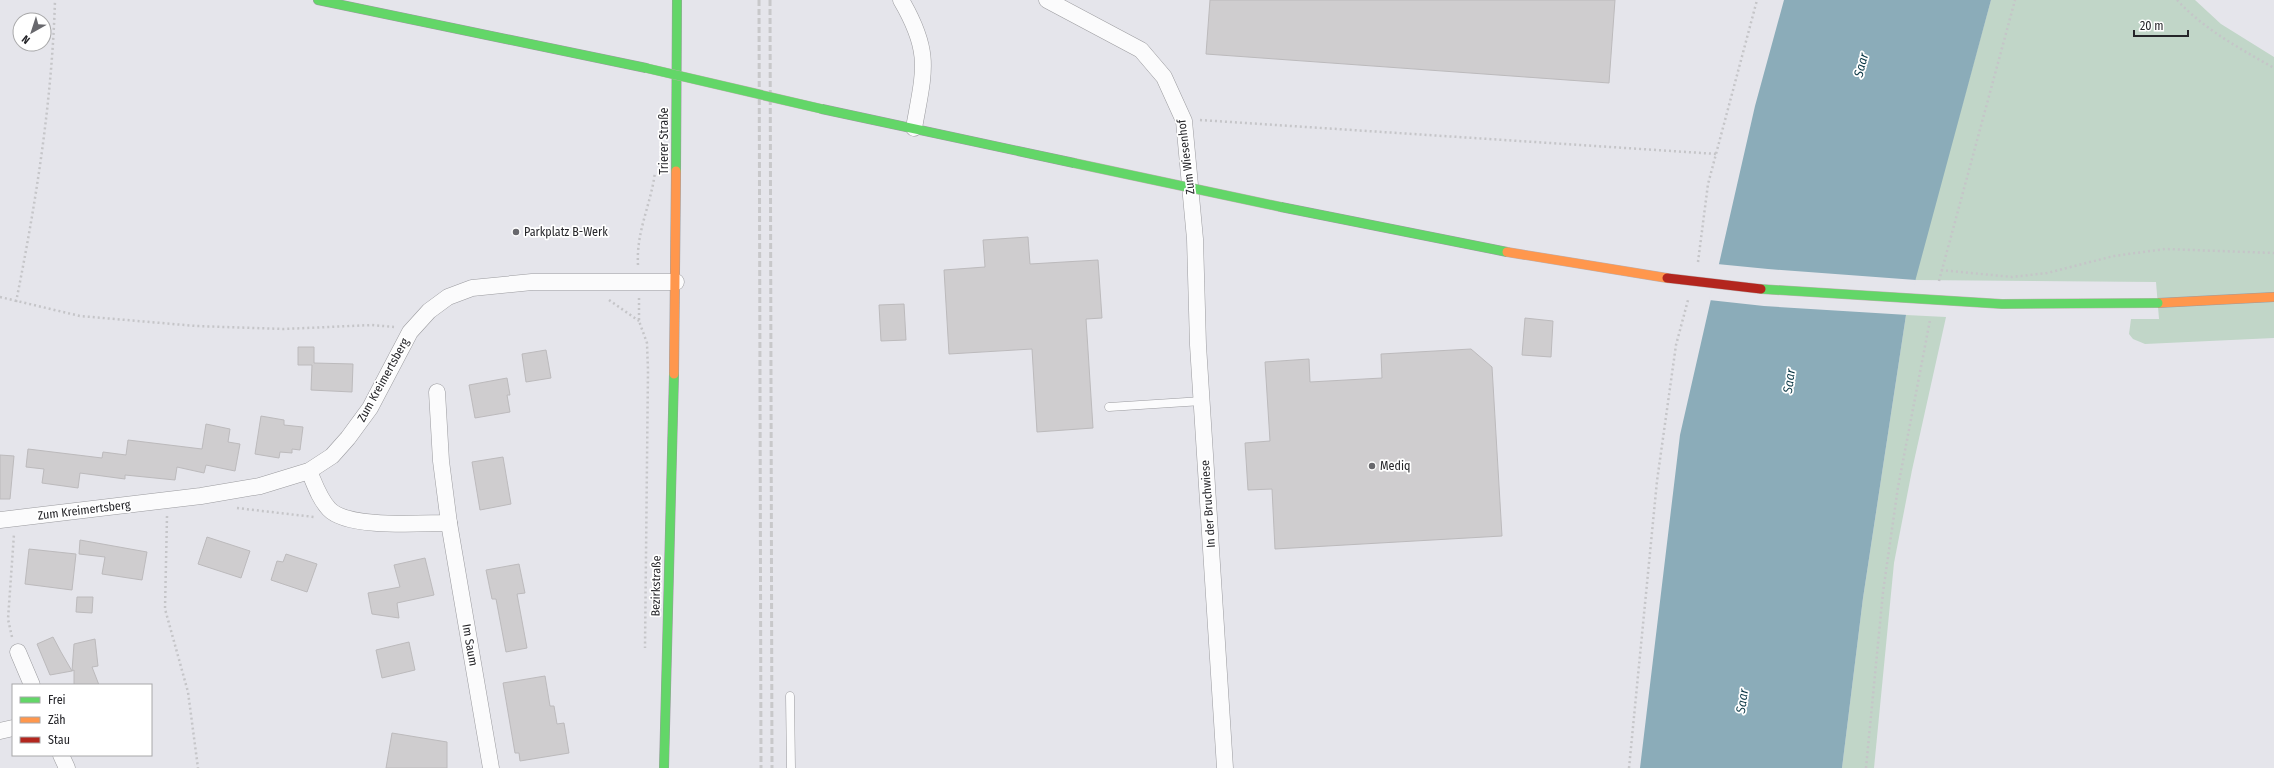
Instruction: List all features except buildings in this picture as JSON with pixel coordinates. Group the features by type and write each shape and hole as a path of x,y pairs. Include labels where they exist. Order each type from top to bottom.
{"main road":[{"path":"318,0 646,68 822,109 1281,207 1506,252 1643,275 1766,290 2002,304 2158,302 2274,297"},
{"name":"Trierer Straße","path":"672,404 676,282 677,0"},
{"name":"Bezirkstraße","path":"664,768 672,404"}],"street":[{"path":"901,0 914,23 923,51 924,70 914,128"},
{"name":"Zum Wiesenhof","path":"1047,0 1141,50 1164,77 1184,121 1195,239"},
{"name":"In der Bruchwiese","path":"1195,239 1202,401 1225,768"},
{"name":"Zum Kreimertsberg","path":"8,519 167,500 260,486 309,471 332,456 348,438 370,408 410,332 429,311 448,297 472,288 532,282 676,282"},
{"name":"Im Saum","path":"437,392 441,461 449,523 491,768"},
{"path":"309,471 320,496 330,510 343,517 362,522 449,523"},
{"path":"18,652 32,684"},
{"path":"0,731 12,728"},
{"path":"61,756 67,768"}],"lane":[{"path":"1109,407 1202,401"},
{"path":"790,696 791,768"}],"path":[{"path":"16,302 28,242 53,58 55,0"},
{"path":"1696,270 1708,184 1757,0"},
{"path":"1938,285 2015,0"},
{"path":"2177,0 2193,17 2220,37 2274,68"},
{"path":"1184,121 1199,120 1717,154"},
{"path":"645,651 648,370 647,343 639,321 637,248 640,230 653,192 655,169"},
{"path":"1941,270 2012,277 2047,273 2114,256 2166,249 2274,253"},
{"path":"0,297 80,316 196,326 284,329 372,325 394,327 410,332"},
{"path":"1629,768 1657,481 1676,345 1689,298"},
{"path":"1866,768 1883,592 1900,480 1931,315"},
{"path":"167,500 165,609 188,692 198,768"},
{"path":"236,508 317,518 330,510"},
{"path":"8,519 8,619 10,632 18,652"}],"green space":[{"path":"1991,0 2195,0 2221,24 2274,57 2274,338 2145,344 2133,339 2129,334 2131,319 2159,319 2156,282 1914,280"},
{"path":"1906,315 1946,317 1912,470 1894,563 1874,768 1842,768 1863,598"}],"water":[{"name":"Saar","path":"1784,0 1991,0 1906,315 1863,598 1842,768 1640,768 1680,435 1755,106"}],"pier":[{"path":"1717,264 1916,280 1908,315 1764,306 1709,300"}],"railway":[{"path":"759,0 761,768"},
{"path":"770,0 772,768"}],"traffic: fast":[{"path":"318,0 646,68"},
{"path":"676,171 677,0"},
{"path":"646,68 822,109"},
{"path":"822,109 1074,163"},
{"path":"1074,163 1281,207"},
{"path":"1281,207 1507,252"},
{"path":"1761,289 2002,304 2158,303"},
{"path":"664,768 674,374"}],"traffic: slow":[{"path":"674,374 676,171"},
{"path":"1507,252 1667,278"},
{"path":"2158,303 2274,297"}],"traffic: jam":[{"path":"1667,278 1761,289"}],"place":[{"name":"Parkplatz B-Werk","path":"516,232"},
{"name":"Mediq","path":"1372,466"}]}
